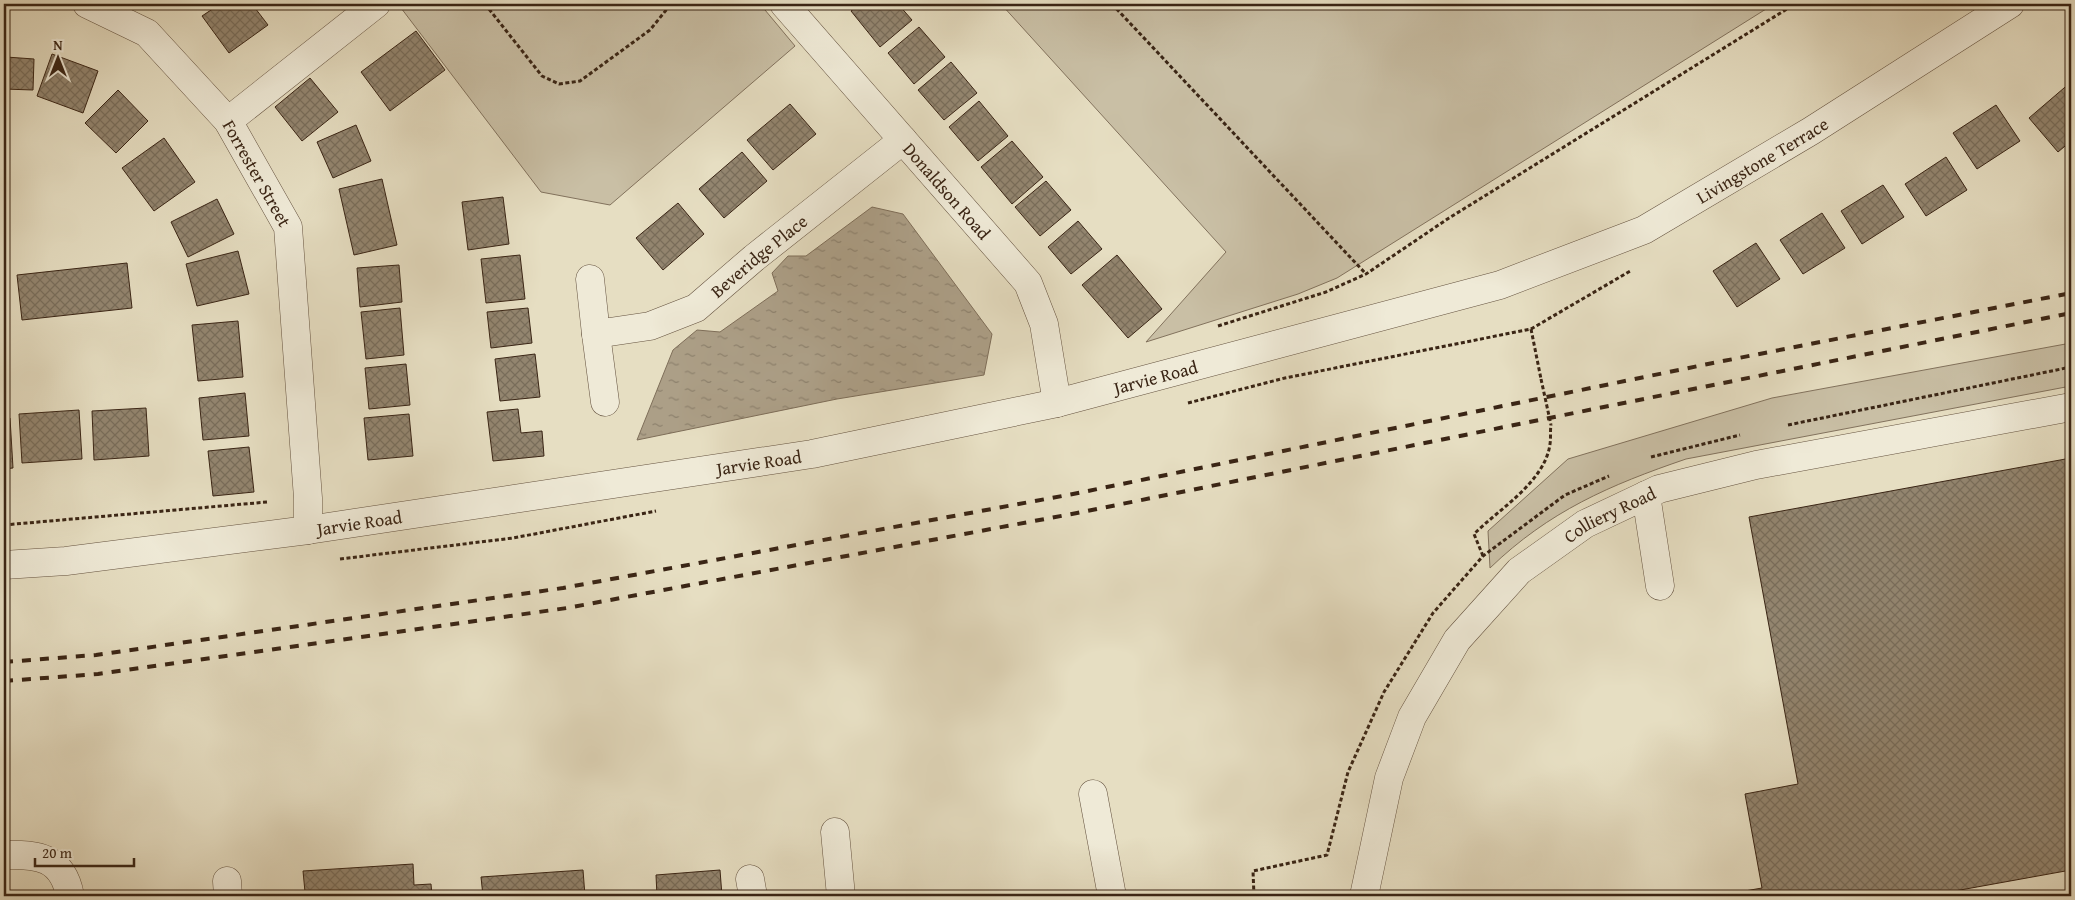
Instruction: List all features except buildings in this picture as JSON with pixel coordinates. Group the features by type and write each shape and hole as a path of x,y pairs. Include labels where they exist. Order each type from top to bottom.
{"street":[{"name":"Forrester Street","path":"87,4 147,33 228,121 288,227 308,498 308,530"},
{"path":"228,121 376,4"},
{"name":"Donaldson Road","path":"784,4 1028,283 1044,324 1057,403"},
{"name":"Livingstone Terrace","path":"1500,285 1644,230 1811,131 2010,4"},
{"name":"Beveridge Place","path":"596,334 650,326 696,308 754,258 903,140"},
{"path":"590,279 605,402"},
{"name":"Jarvie Road","path":"4,564 66,561 308,530 812,454 1057,403 1500,285"},
{"name":"Colliery Road","path":"1364,896 1389,778 1412,716 1456,640 1519,571 1585,524 1659,489 1756,464 2071,407"},
{"path":"1646,495 1660,586"},
{"path":"1093,794 1112,896"},
{"path":"835,832 841,896"},
{"path":"4,855 28,854 52,862 68,886 70,896"}],"path":[{"path":"485,4 542,76 559,84 580,81 650,30 671,4"},
{"path":"1112,4 1366,274"},
{"path":"1213,327 1326,292 1366,274 1449,218 1795,4"},
{"path":"1782,426 2071,367"},
{"path":"1483,556 1474,534 1524,490 1542,465 1550,445 1550,424 1541,378"},
{"path":"1645,460 1654,456 1745,434"},
{"path":"1254,896 1253,871 1327,855 1348,772 1384,692 1433,613 1483,556 1565,495 1610,476"},
{"path":"4,525 308,498"}],"shaded area":[{"path":"398,4 760,4 795,46 610,205 541,192"},
{"path":"1001,4 1774,4 1337,278 1298,294 1146,342 1226,252"},
{"path":"2071,343 2071,386 1686,459 1606,490 1558,515 1512,548 1490,568 1488,531 1568,459 1772,398"}],"water":[{"path":"872,207 903,214 992,334 984,375 837,399 637,440 673,350 697,330 720,332 778,291 772,273 788,256 806,256"}],"railway":[{"path":"4,662 96,655 563,588 1073,494 1708,364 2071,293"},
{"path":"4,681 98,674 567,608 1077,513 2071,313"}]}
